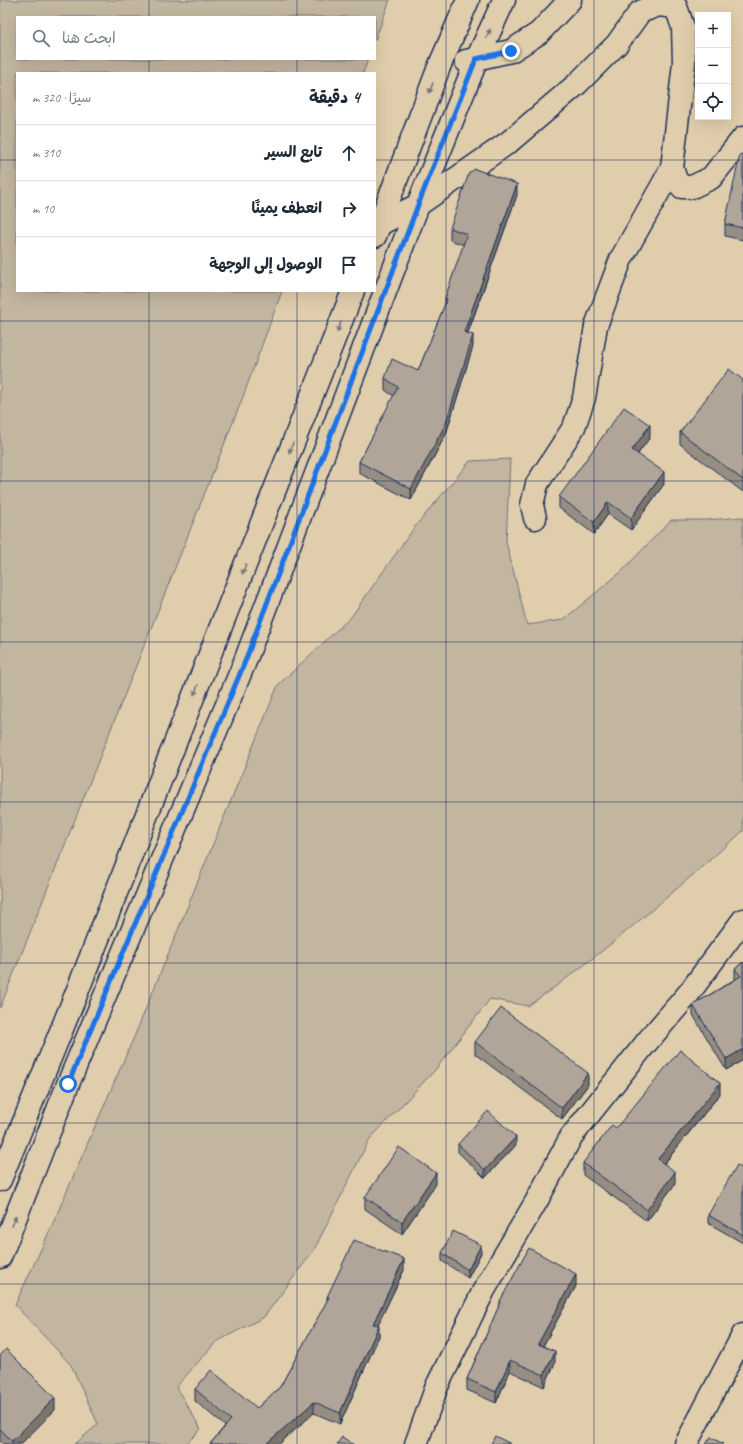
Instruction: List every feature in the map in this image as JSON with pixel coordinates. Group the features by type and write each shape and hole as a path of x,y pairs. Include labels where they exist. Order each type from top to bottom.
{"main road":[{"path":"377,230 439,67 468,0"},
{"path":"0,1257 68,1084 244,664 418,205 476,59 504,0"},
{"path":"439,67 511,51 539,33 570,0"},
{"path":"377,230 418,205 509,142 577,84 617,44 640,12 658,5 676,7 683,27 684,63 672,168 621,259 596,326 584,398 574,426 537,484 532,505 535,518"},
{"path":"672,168 676,180 682,187 692,187 711,178 743,138"},
{"path":"0,1180 78,992 353,292"},
{"path":"416,1444 438,1386 484,1290 536,1202 571,1137 646,1043 689,993 743,920"},
{"path":"686,1444 743,1335"}],"shaded area":[{"path":"0,0 390,0 376,37 376,16 16,16 16,60 368,60 363,72 16,72 16,292 282,292 241,402 0,1008"},
{"path":"510,459 506,542 527,625 563,620 621,572 671,520 707,520 743,517 743,831 611,944 528,1006 490,999 436,1069 369,1140 314,1250 264,1317 216,1342 176,1387 201,1429 186,1444 75,1444 98,1424 71,1365 15,1305 50,1230 140,1023 278,685 351,617 414,528 470,461"}],"building":[{"path":"740,154 743,155 743,228 725,224"},
{"path":"475,169 517,184 464,332 473,335 446,423 411,489 359,462 398,387 385,378 392,359 418,371 447,299 445,298 467,234 450,228 469,173"},
{"path":"729,369 743,380 743,480 680,432"},
{"path":"624,407 650,425 632,450 664,472 631,518 608,502 594,522 559,497"},
{"path":"743,962 743,1049 726,1059 693,1005 741,976 735,969"},
{"path":"501,1008 588,1073 562,1108 475,1042"},
{"path":"680,1050 720,1083 658,1159 675,1172 647,1210 583,1163 612,1125 616,1128"},
{"path":"488,1111 516,1137 485,1170 458,1144"},
{"path":"399,1147 436,1173 402,1222 365,1197"},
{"path":"737,1165 743,1169 743,1235 708,1215"},
{"path":"453,1231 481,1245 468,1270 442,1253"},
{"path":"354,1240 404,1259 373,1324 379,1325 340,1413 314,1402 266,1444 210,1444 231,1420 195,1389 211,1370 257,1408 280,1387 329,1297 327,1297"},
{"path":"529,1248 576,1274 538,1344 555,1351 544,1375 510,1360 496,1392 467,1379 500,1301"},
{"path":"6,1349 55,1398 12,1441 0,1429 0,1356"},
{"path":"495,1436 511,1444 491,1444"},
{"path":"342,1437 353,1444 337,1444"},
{"path":"711,1437 723,1444 706,1444"}],"route":[{"path":"68,1084 244,664 418,205 476,59 511,51"}]}
